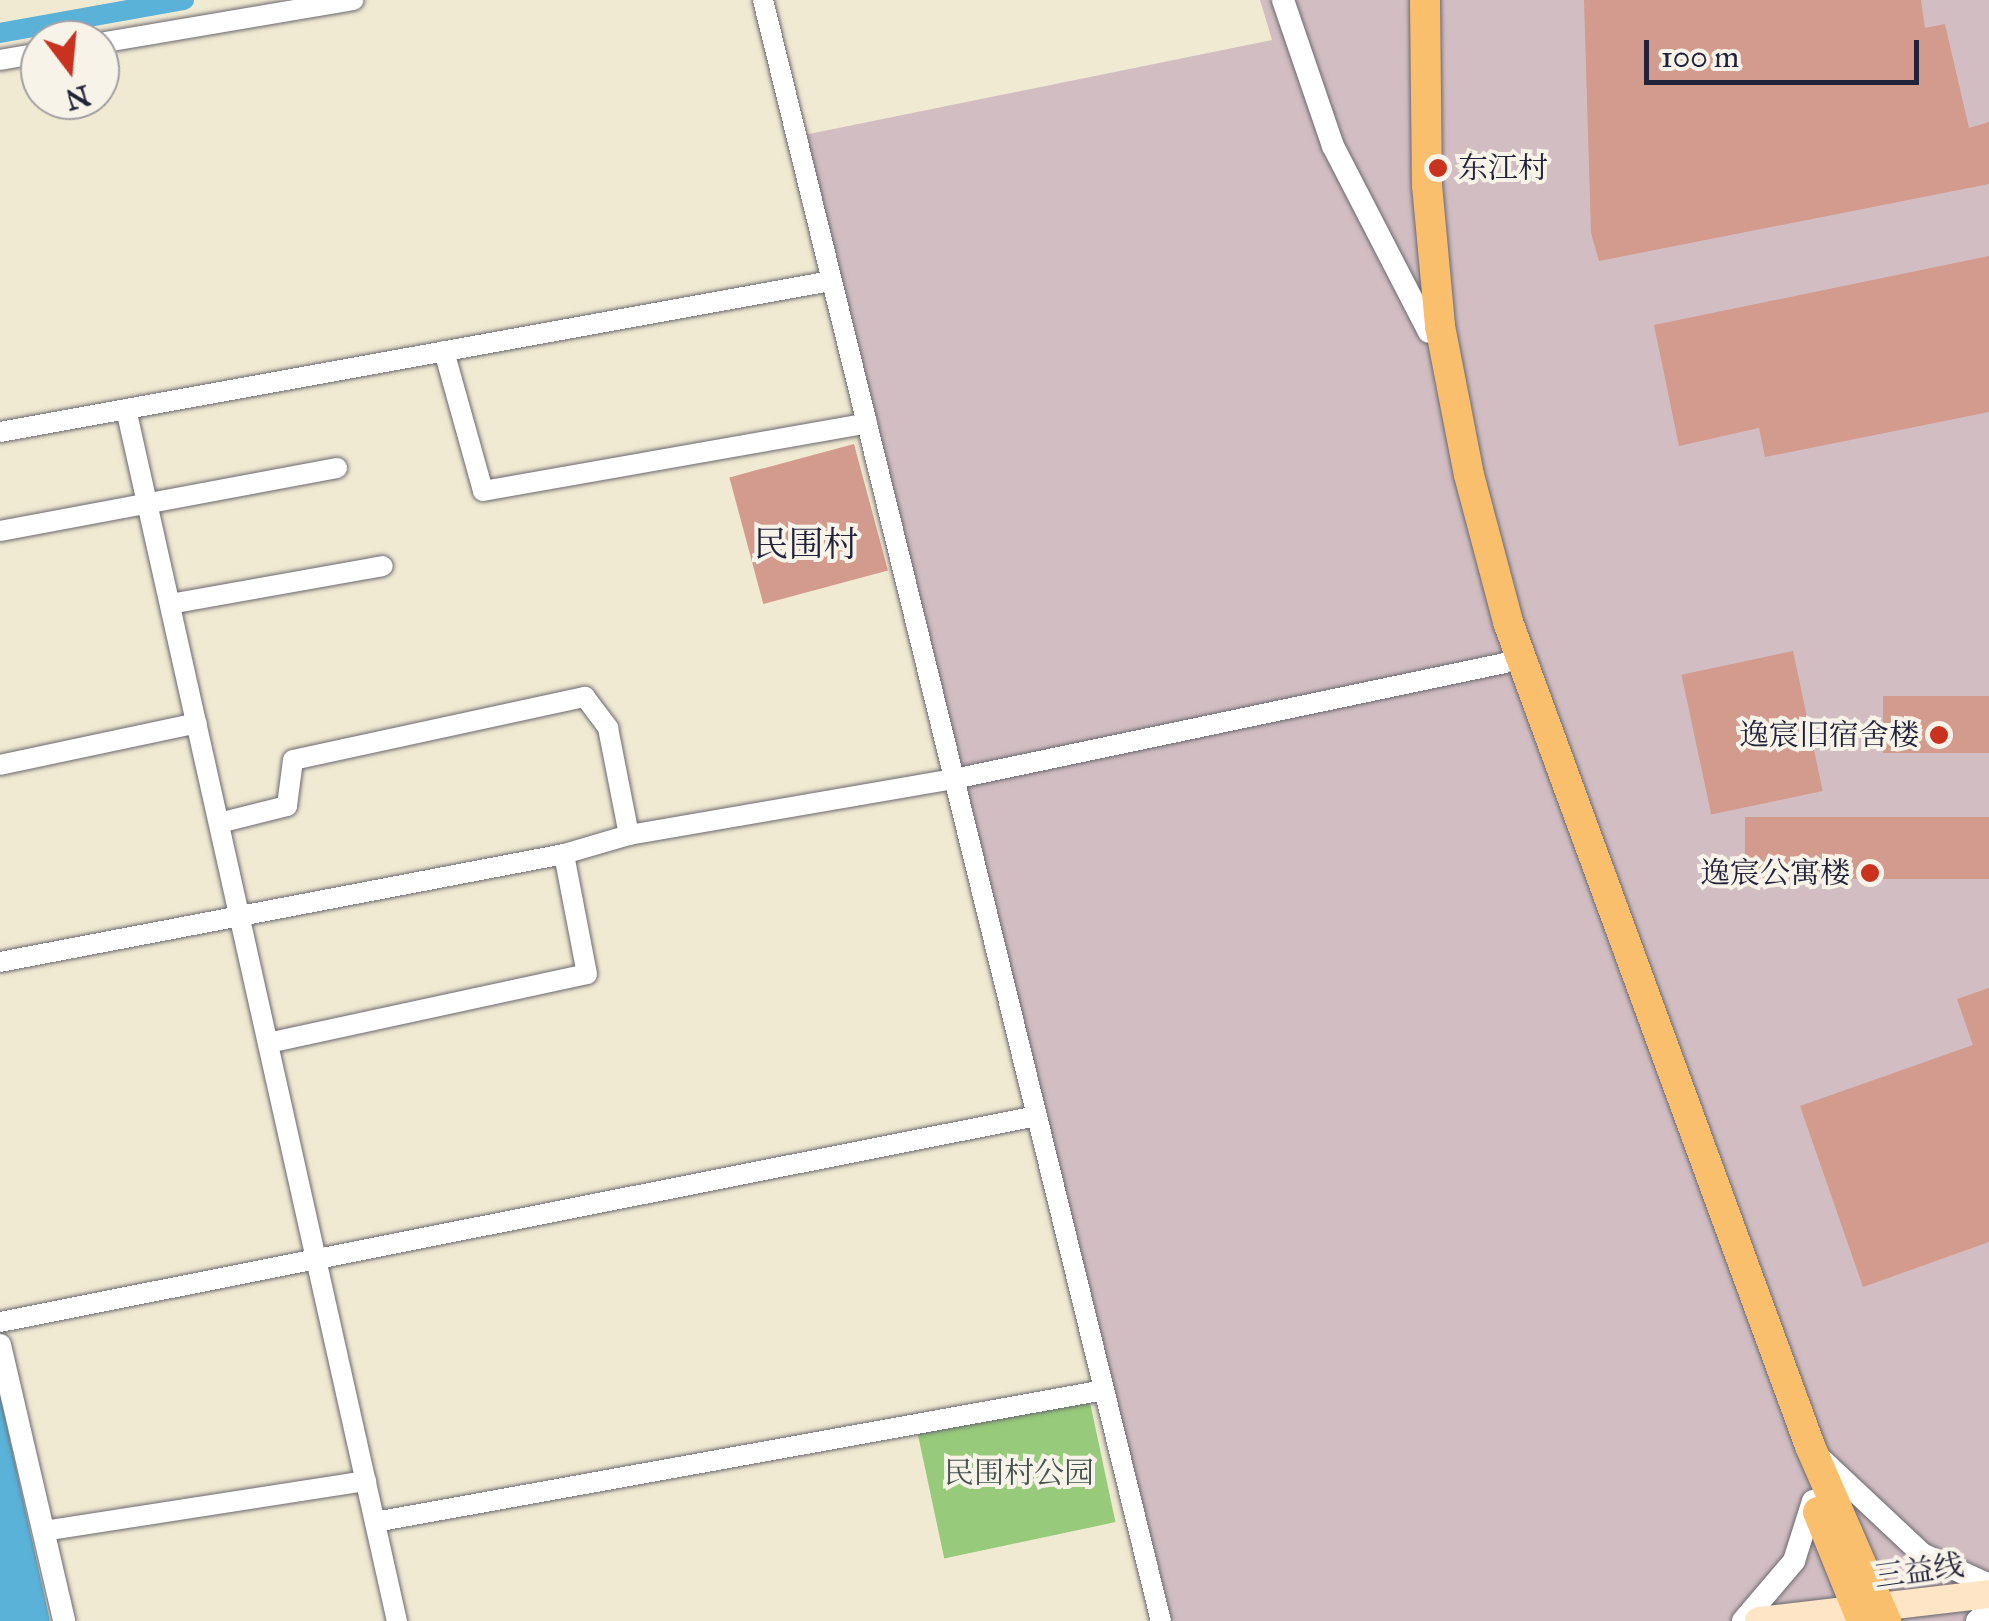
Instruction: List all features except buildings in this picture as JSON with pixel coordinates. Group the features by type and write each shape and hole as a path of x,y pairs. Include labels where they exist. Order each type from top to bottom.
{"main road":[{"path":"1414,0 1428,332 1447,442 1504,662 1813,1500 1872,1616"},
{"path":"1425,0 1432,256 1453,401 1487,549 1542,728 1872,1616"},
{"name":"三益线","path":"1872,1616 1989,1594"},
{"path":"1759,1621 1872,1616"},
{"path":"1828,1621 1872,1616"}],"street":[{"path":"120,40 353,0"},
{"path":"763,0 1161,1621"},
{"path":"1283,0 1332,146 1428,332"},
{"path":"0,432 832,281"},
{"path":"444,351 483,491 866,423"},
{"path":"126,409 397,1621"},
{"path":"0,530 336,468"},
{"path":"170,604 382,566"},
{"path":"0,962 564,854 629,835 954,779 1504,662"},
{"path":"219,823 287,806 293,760 585,697 608,728 629,835"},
{"path":"0,765 196,723"},
{"path":"268,1043 587,974 564,854"},
{"path":"0,1322 1037,1116"},
{"path":"0,1345 64,1621"},
{"path":"375,1522 1104,1390"},
{"path":"1810,1446 1922,1554 1989,1585"},
{"path":"43,1531 366,1481"},
{"path":"1743,1621 1794,1561 1813,1500"},
{"path":"1978,1621 1989,1610"}],"shaded area":[{"path":"1260,0 1989,0 1989,1621 1172,1621 799,136 1272,40"}],"green space":[{"name":"民围村公园","path":"1088,1393 1115,1522 944,1559 917,1429"}],"water":[{"path":"0,1395 50,1621 0,1621"}],"waterway":[{"path":"0,33 184,0"}],"place":[{"name":"东江村","path":"1438,168"},
{"name":"逸宸旧宿舍楼","path":"1939,735"},
{"name":"逸宸公寓楼","path":"1870,873"}],"district":[{"name":"民围村","path":"806,545"}]}
